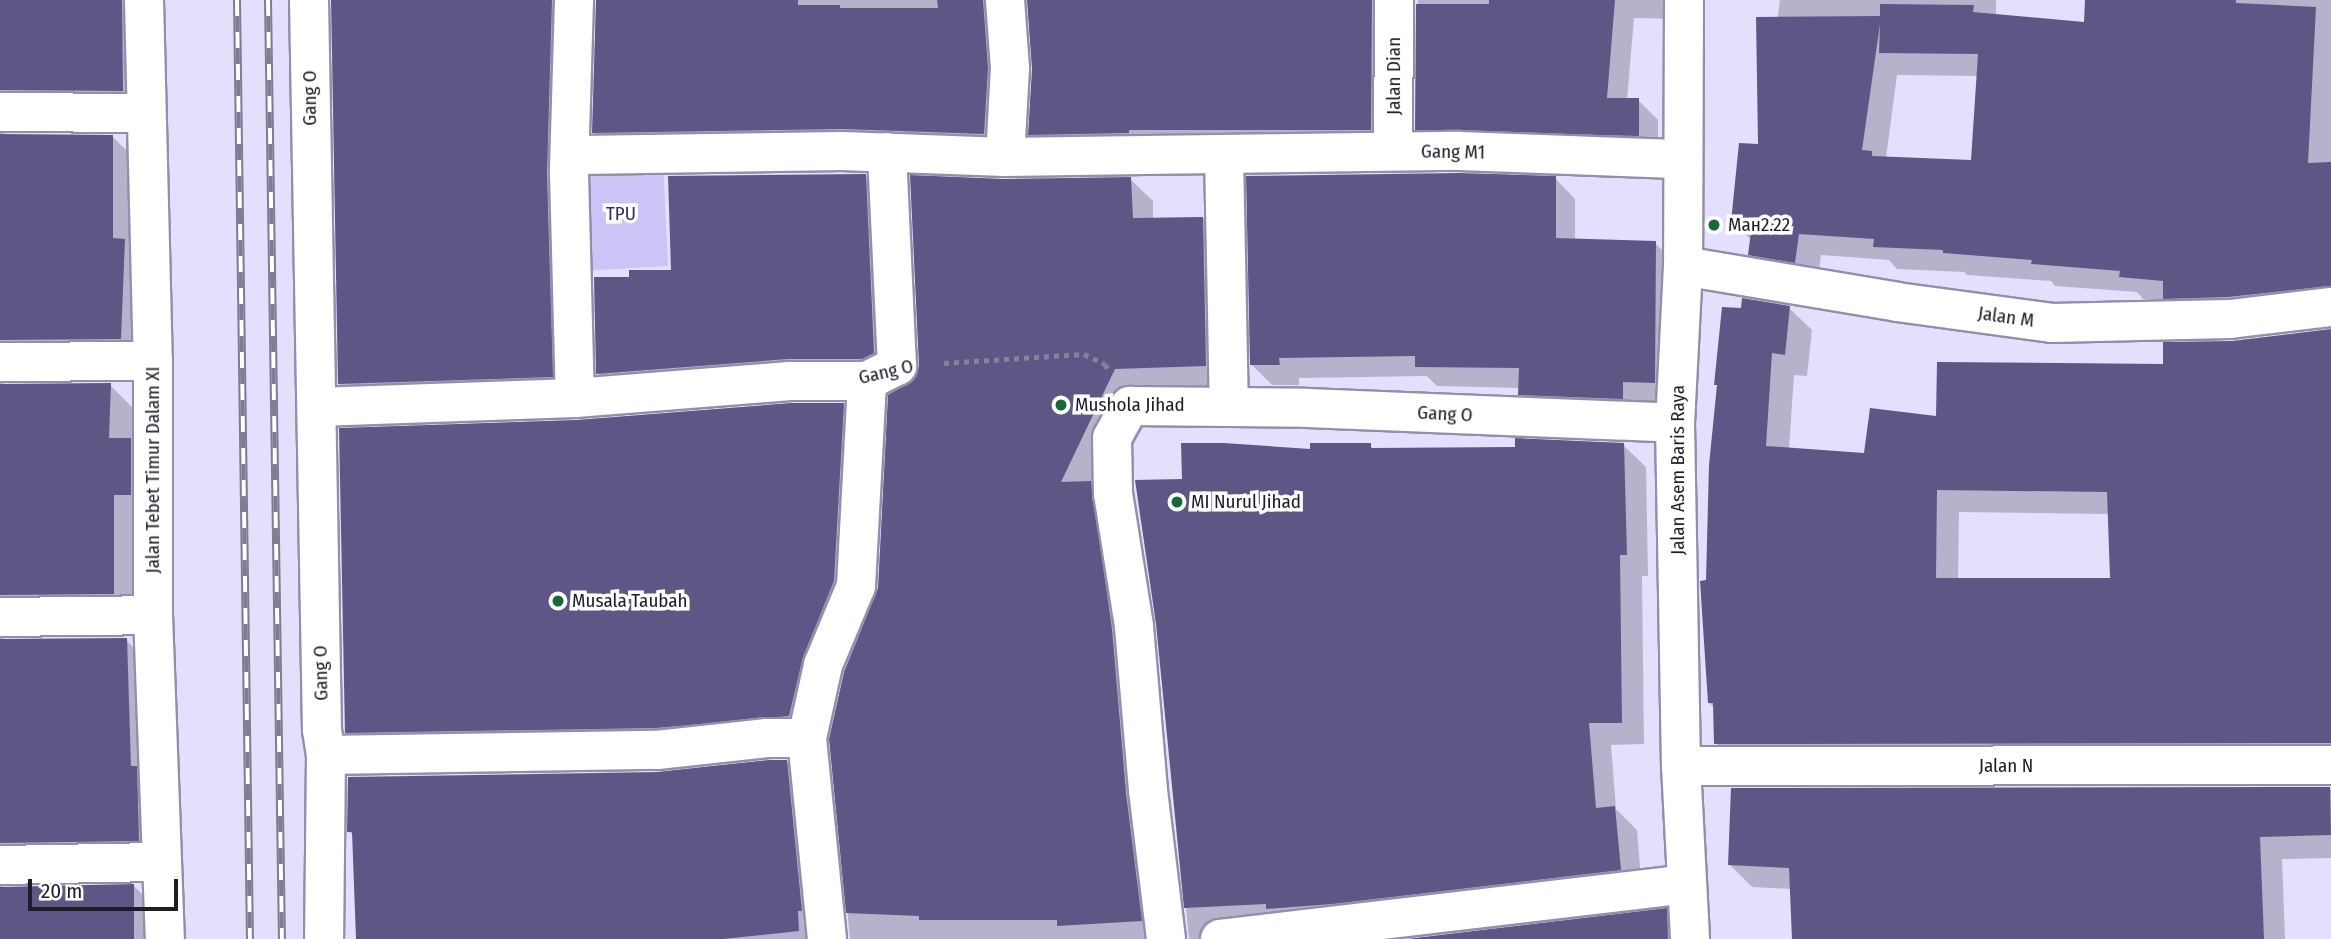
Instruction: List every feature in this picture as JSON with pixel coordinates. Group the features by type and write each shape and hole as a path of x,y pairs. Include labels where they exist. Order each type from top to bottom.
{"street":[{"name":"Jalan Tebet Timur Dalam XI","path":"144,0 144,113 153,361 153,615 164,939"},
{"name":"Gang O","path":"309,0 321,730 326,755 324,939"},
{"path":"574,0 571,162 575,398"},
{"path":"1004,0 1010,68 1005,157"},
{"name":"Jalan Dian","path":"1393,151 1394,0"},
{"name":"Jalan Asem Baris Raya","path":"1684,0 1684,265 1675,423 1681,766 1690,939"},
{"path":"0,113 144,113"},
{"name":"Gang M1","path":"887,152 1005,157 1393,151 1682,159"},
{"path":"571,162 581,155 887,152 882,373 856,586 823,665 807,738 827,939"},
{"path":"1224,153 1230,406"},
{"name":"Jalan M","path":"1684,265 1898,302 2052,323 2230,319 2331,307"},
{"path":"0,362 153,361"},
{"name":"Gang O","path":"317,407 575,398 882,373"},
{"path":"1130,406 1112,438 1113,494 1134,626 1147,790 1166,939"},
{"name":"Gang O","path":"1130,406 1230,406 1675,423"},
{"path":"0,617 153,615"},
{"path":"326,755 657,750 767,738 807,738"},
{"name":"Jalan N","path":"1681,766 2331,765"},
{"path":"0,865 161,862"},
{"path":"1220,939 1687,884"}],"path":[{"name":"Gang O","path":"882,373 1084,354 1105,364 1130,406"}],"green space":[{"name":"TPU","path":"663,158 668,266 579,271 574,162"}],"building":[{"path":"0,0 122,0 123,91 0,90"},
{"path":"331,0 552,0 547,174 553,377 338,384"},
{"path":"596,0 798,0 798,5 840,5 840,8 938,8 937,0 983,0 988,68 984,134 843,129 592,133"},
{"path":"1027,0 1372,0 1371,130 1129,130 1129,133 1028,135 1032,69"},
{"path":"1489,0 1615,0 1607,98 1639,98 1639,136 1415,130 1416,4 1489,4"},
{"path":"2085,0 2236,0 2236,3 2316,7 2308,163 2331,162 2331,286 2228,297 2163,299 2163,281 2119,277 2120,271 2031,264 2032,260 1943,253 1943,250 1873,247 1874,239 1799,234 1795,263 1748,255 1752,224 1731,222 1739,143 1758,144 1756,17 1880,16 1880,4 1974,5 1973,12 2084,22","holes":["1880,24 1879,53 1978,54 1971,160 1872,156 1872,151 1862,150"]},
{"path":"0,134 113,135 113,238 125,239 121,339 0,340"},
{"path":"1459,173 1556,176 1556,238 1656,241 1655,383 1623,382 1623,399 1518,395 1519,368 1415,367 1415,356 1279,358 1280,365 1250,365 1246,176"},
{"path":"866,174 874,353 862,359 788,359 596,374 594,277 629,277 629,270 671,270 668,176"},
{"path":"910,175 1004,179 1131,177 1133,218 1203,217 1206,366 1115,369 1061,482 1091,481 1112,629 1126,793 1142,921 1057,926 1057,920 919,920 919,916 846,913 829,739 844,672 878,588 888,395 915,378 919,366"},
{"path":"1742,298 1790,306 1785,355 1772,353 1766,446 1864,453 1870,408 1936,416 1937,362 2163,364 2163,342 2232,341 2331,329 2331,743 1714,744 1713,703 1708,703 1700,581 1706,580 1709,465 1722,307 1741,308","holes":["1937,490 2107,492 2110,578 1936,578"]},
{"path":"111,383 109,438 131,438 131,495 114,495 114,594 0,595 0,384"},
{"path":"791,403 844,403 834,581 803,657 789,716 656,728 345,733 339,428 576,420"},
{"path":"1515,438 1624,443 1627,555 1620,555 1622,723 1589,723 1596,808 1615,806 1621,870 1332,904 1266,909 1266,904 1184,908 1156,624 1135,480 1182,479 1181,443 1310,449 1310,443 1371,443 1371,448 1515,447"},
{"path":"127,638 131,766 137,766 139,841 0,843 0,639"},
{"path":"787,760 802,911 798,911 799,931 723,939 356,939 352,832 347,832 348,777 657,772"},
{"path":"2330,787 2331,835 2260,837 2264,939 1792,939 1789,868 1728,865 1731,788"},
{"path":"134,884 134,939 0,939 0,887"},
{"path":"1667,908 1668,939 1407,939"}],"railway":[{"path":"237,0 250,939"},
{"path":"268,0 282,939"}],"place":[{"name":"Ман2.22","path":"1714,225"},
{"name":"Mushola Jihad","path":"1061,405"},
{"name":"MI Nurul Jihad","path":"1177,502"},
{"name":"Musala Taubah","path":"558,601"}]}
